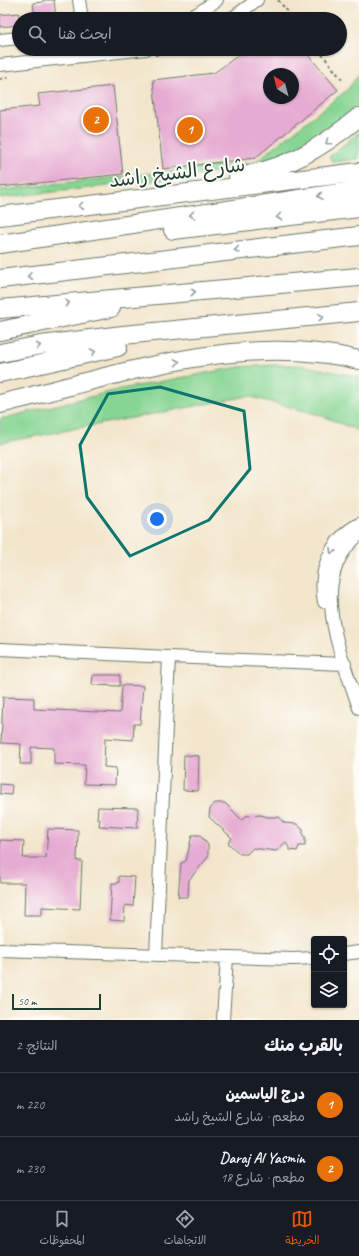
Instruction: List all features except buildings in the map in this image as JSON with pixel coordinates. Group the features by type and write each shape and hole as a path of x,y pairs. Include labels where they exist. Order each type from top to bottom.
{"highway":[{"path":"120,202 165,190 277,168 320,148 359,117"},
{"name":"شارع الشيخ راشد","path":"0,216 359,172"},
{"path":"0,244 96,228 359,190"},
{"path":"96,228 153,231 359,208"},
{"path":"0,279 359,236"},
{"path":"0,309 359,277"},
{"path":"0,331 82,315 154,296"},
{"path":"0,373 102,350 294,320 359,312"},
{"path":"0,353 41,345 139,333 294,320"},
{"path":"0,404 139,370 253,350 304,352 359,360"},
{"path":"0,392 96,374 139,370"}],"street":[{"path":"79,0 81,12"},
{"path":"200,12 217,0"},
{"path":"241,12 257,0"},
{"path":"0,40 12,39"},
{"path":"0,65 82,56"},
{"path":"359,524 340,538 330,552 324,568 322,585 324,602 333,621 359,708"},
{"path":"333,621 330,587 333,572 338,559 347,546 359,535"},
{"path":"0,648 169,658 345,664"},
{"path":"156,955 169,658"},
{"path":"0,950 294,959 311,958"},
{"path":"347,954 359,952"},
{"path":"223,1020 227,957"}],"path":[{"path":"278,0 288,12"},
{"path":"323,56 343,81"}],"highlighted area":[{"path":"160,387 244,411 250,469 209,520 130,556 87,497 80,445 108,394"}],"green space":[{"path":"359,74 359,104 316,139 288,155 242,168 160,180 0,198 0,190 255,162 347,90"},
{"path":"359,132 359,159 333,162 329,157"},
{"path":"300,365 359,377 359,431 320,415 248,396 0,443 0,419 126,388 239,367"}],"place":[{"name":"Daraj Al Yasmin","path":"96,120"},
{"name":"درج الياسمين","path":"190,130"}]}
